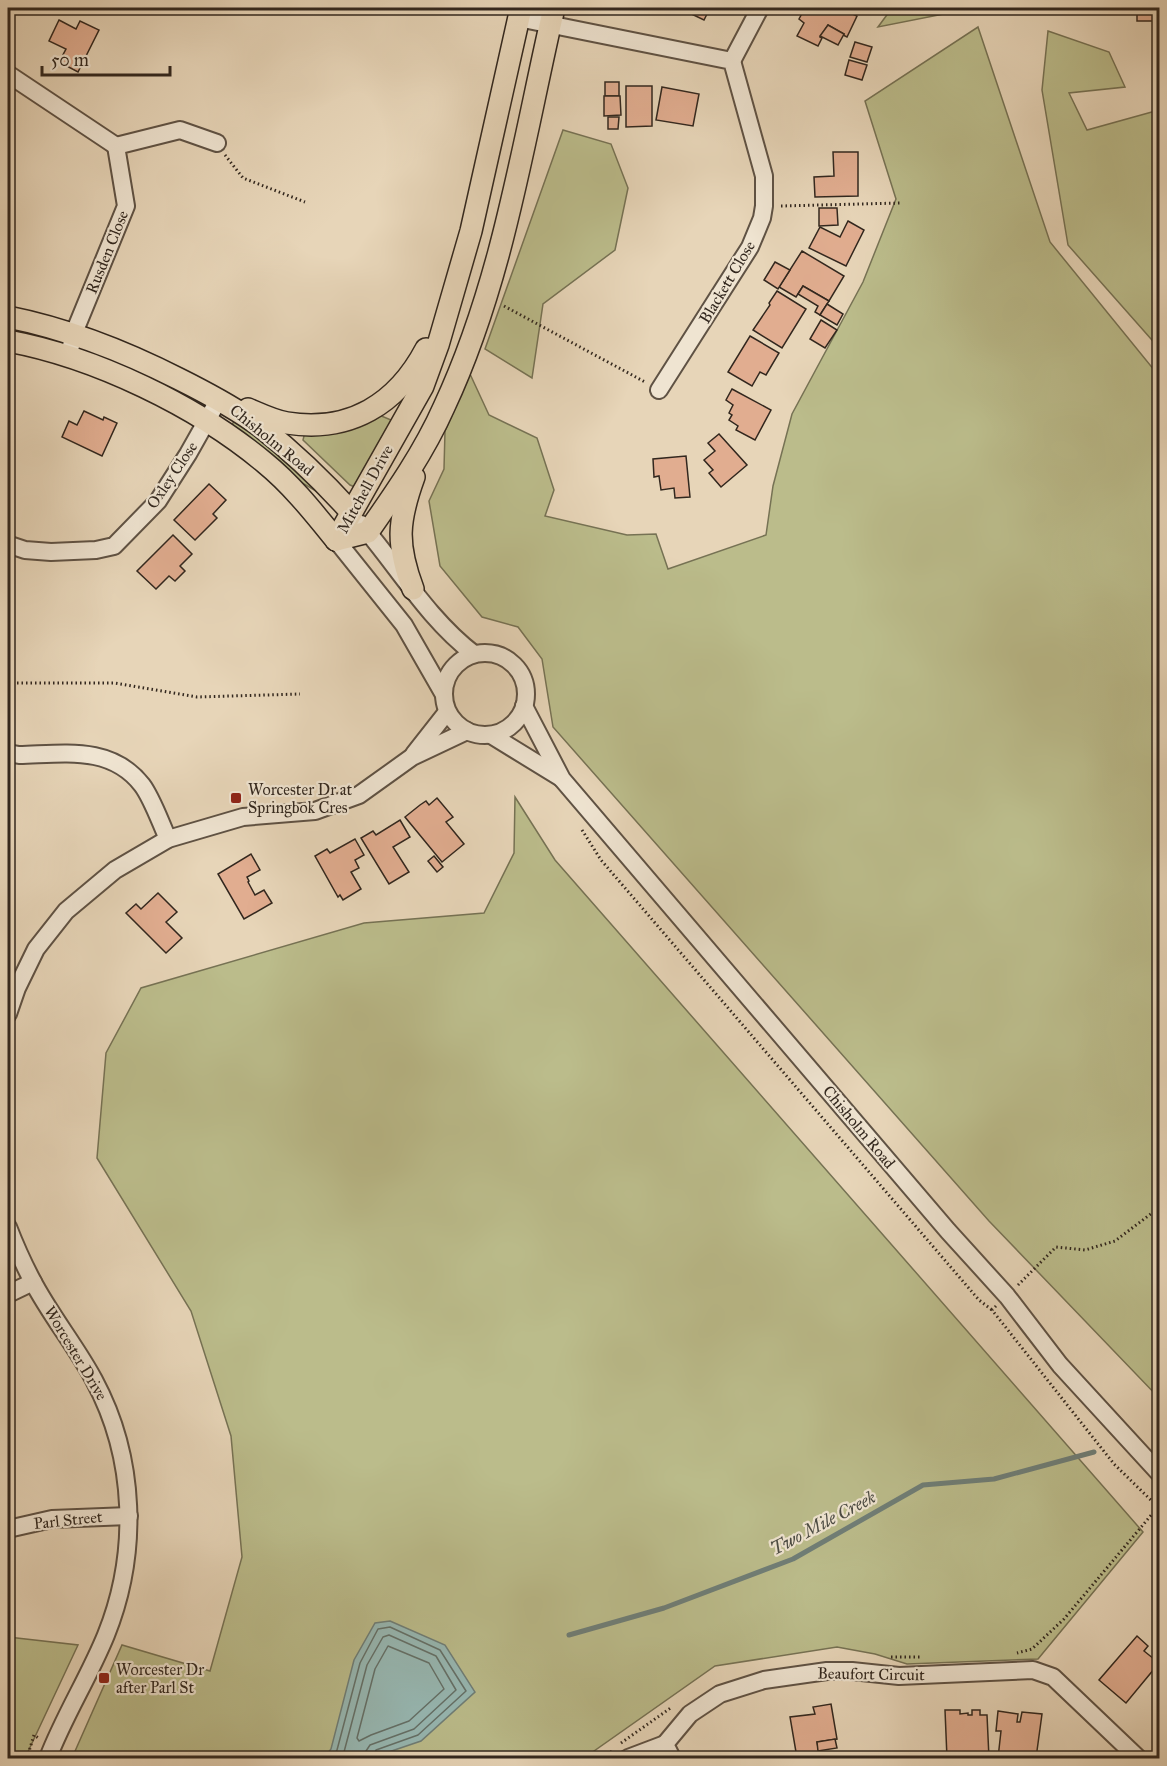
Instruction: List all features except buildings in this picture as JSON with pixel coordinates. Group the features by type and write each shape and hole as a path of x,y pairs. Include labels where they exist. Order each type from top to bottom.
{"main road":[{"name":"Mitchell Drive","path":"336,540 423,386 438,345 454,295 479,197 519,13"},
{"name":"Mitchell Drive","path":"336,540 368,532 425,445 462,367 495,268 512,202 552,16"},
{"path":"219,399 284,423 314,426 341,422 366,413 388,398 405,382 418,364 454,295"},
{"name":"Chisholm Road","path":"8,317 74,333 120,351 219,399 289,449 351,512"},
{"name":"Chisholm Road","path":"8,341 68,356 122,378 205,420 266,464 295,491 336,540"},
{"path":"413,589 401,552 400,535 406,497 425,445"}],"street":[{"path":"519,13 552,16 732,61 760,8"},
{"name":"Blackett Close","path":"660,390 750,247 762,218 764,176 732,61"},
{"path":"8,74 116,146 180,130 217,143"},
{"name":"Rusden Close","path":"68,356 74,333 126,206 116,146"},
{"name":"Oxley Close","path":"10,545 25,550 51,552 96,550 114,546 158,501 219,399"},
{"name":"Chisholm Road","path":"351,512 441,624 474,654"},
{"name":"Chisholm Road","path":"336,540 404,626 443,693"},
{"path":"485,652 496,654 515,665 525,685 524,706 519,717 502,731 491,735 479,735 455,723 447,712 443,693 452,668 462,659 485,652"},
{"name":"Chisholm Road","path":"524,706 562,779 948,1231 1007,1296 1060,1365 1160,1474"},
{"path":"412,758 447,712"},
{"path":"8,1014 17,988 36,949 66,911 115,870 168,839 243,818 315,812 359,795 412,758 467,731"},
{"name":"Chisholm Road","path":"491,735 562,779"},
{"path":"8,753 19,755 90,753 119,764 142,786 168,839"},
{"name":"Worcester Drive","path":"8,1227 33,1282 75,1346 107,1406 124,1464 129,1516 124,1568 107,1633 48,1758"},
{"path":"8,1294 33,1282"},
{"name":"Parl Street","path":"8,1528 52,1519 129,1516"},
{"name":"Beaufort Circuit","path":"628,1758 668,1751 690,1714 720,1694 764,1680 827,1671 899,1676 1033,1670 1053,1677 1138,1758"}],"path":[{"path":"217,143 243,178 305,202"},
{"path":"764,206 900,202"},
{"path":"504,306 660,390"},
{"path":"8,683 116,683 197,698 300,694"},
{"path":"579,827 616,878 924,1237 979,1300 992,1310 1114,1464 1158,1507 1064,1619 1032,1649 1014,1654"},
{"path":"1015,1288 1056,1247 1085,1250 1115,1241 1160,1207"},
{"path":"992,1310 998,1304"},
{"path":"885,1657 921,1657"},
{"path":"604,1758 624,1740 681,1702"},
{"path":"27,1758 34,1736 39,1738"},
{"path":"66,1753 72,1756 95,1758"}],"green space":[{"path":"892,8 974,8 878,27"},
{"path":"978,27 1050,242 1159,376 1159,1398 989,1221 553,727 542,659 518,627 482,617 440,566 429,501 444,469 445,431 470,374 489,415 537,438 554,490 545,516 627,535 656,534 668,569 766,535 773,486 792,414 863,282 896,199 865,101"},
{"path":"1048,31 1109,52 1125,87 1069,93 1087,130 1159,110 1159,348 1068,245 1042,90"},
{"path":"563,130 611,144 628,188 615,250 543,304 532,378 485,349"},
{"path":"379,415 396,422 355,487 350,485 303,440 305,432"},
{"path":"234,421 243,422 331,500 304,484 231,427"},
{"path":"515,797 555,860 1143,1532 1038,1659 907,1664 875,1654 837,1647 715,1666 584,1758 72,1758 122,1645 210,1671 242,1557 231,1436 191,1311 97,1158 106,1053 141,988 364,923 484,913 514,853"},
{"path":"8,1637 78,1645 25,1758 8,1758"}],"water":[{"path":"390,1621 445,1645 475,1692 421,1741 371,1758 324,1758 331,1749 354,1660 375,1623"}],"waterway":[{"name":"Two Mile Creek","path":"569,1635 664,1608 793,1559 923,1485 994,1479 1094,1452"}],"place":[{"name":"Worcester Dr at Springbok Cres","path":"236,798"},
{"name":"Worcester Dr after Parl St","path":"104,1678"}]}
